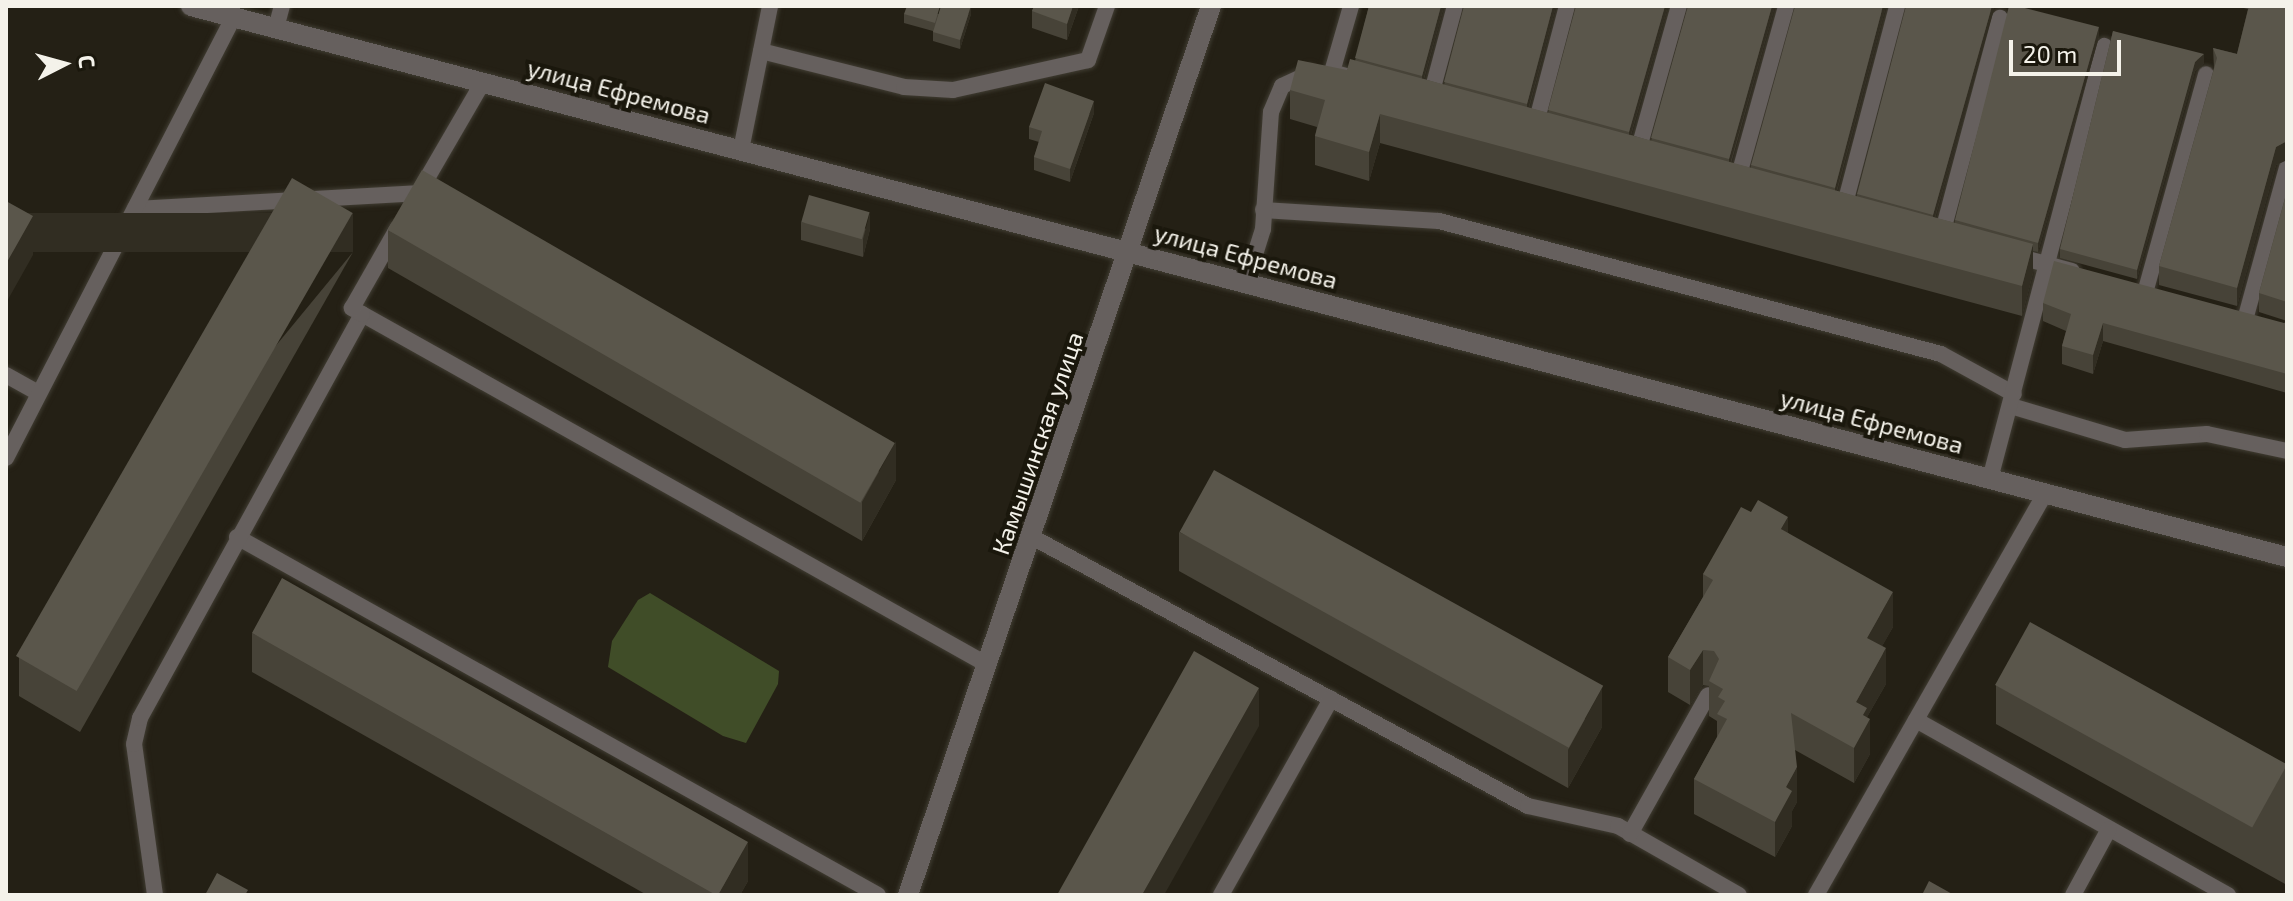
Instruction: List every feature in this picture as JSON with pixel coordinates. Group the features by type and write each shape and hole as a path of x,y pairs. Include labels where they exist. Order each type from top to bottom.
{"street":[{"name":"улица Ефремова","path":"191,6 2287,557"},
{"name":"Камышинская улица","path":"908,895 1211,6"}],"lane":[{"path":"276,28 282,6"},
{"path":"741,150 770,6"},
{"path":"761,51 904,87 953,90 1088,60 1107,6"},
{"path":"1332,72 1351,6"},
{"path":"1431,99 1455,6"},
{"path":"1535,127 1567,6"},
{"path":"1637,155 1679,6"},
{"path":"1737,182 1786,6"},
{"path":"1843,211 1897,6"},
{"path":"6,458 234,17"},
{"path":"1941,237 2000,18"},
{"path":"1990,479 2050,265 2104,46"},
{"path":"1246,283 1263,210 1267,132 1282,86 1303,73 1332,72 1360,80"},
{"path":"2145,293 2206,74"},
{"path":"483,82 352,308 988,665"},
{"path":"2245,320 2287,168"},
{"path":"135,209 418,193"},
{"path":"1263,210 1439,221 1941,354 2012,400 2125,440 2207,434 2287,451"},
{"path":"1995,251 2091,277"},
{"path":"155,895 134,744 156,680 362,314"},
{"path":"6,375 38,393"},
{"path":"1816,895 2045,493"},
{"path":"237,537 878,895"},
{"path":"1032,537 1528,806 1630,834 1739,895"},
{"path":"1630,834 1708,695"},
{"path":"1221,895 1331,699"},
{"path":"1916,720 2228,895"},
{"path":"2073,895 2109,829"}],"green space":[{"path":"650,593 779,671 778,684 746,743 723,736 608,667 612,641 638,600"}],"building":[{"path":"907,6 940,6 935,23 904,14"},
{"path":"941,6 971,6 960,40 933,32"},
{"path":"1034,6 1073,6 1067,24 1032,11"},
{"path":"1369,6 1441,6 1422,76 1355,58"},
{"path":"1464,6 1553,6 1527,104 1444,82"},
{"path":"1576,6 1665,6 1629,132 1548,110"},
{"path":"1688,6 1772,6 1729,159 1651,138"},
{"path":"1795,6 1883,6 1835,188 1751,165"},
{"path":"1906,6 1992,6 1933,215 1857,194"},
{"path":"2009,6 2099,27 2038,243 1955,220"},
{"path":"2249,6 2287,6 2287,141 2276,147 2237,288 2159,266 2217,58 2213,48 2237,54"},
{"path":"2113,31 2204,54 2195,62 2137,270 2060,249"},
{"path":"1350,59 2033,244 2022,286 1380,114 1369,152 1315,136 1325,100 1290,90 1298,60 1347,70"},
{"path":"1045,83 1094,101 1070,169 1034,157 1042,131 1029,127"},
{"path":"422,170 895,443 860,503 388,230"},
{"path":"292,178 353,213 77,691 16,656"},
{"path":"2287,191 2287,302 2259,293"},
{"path":"809,195 870,212 862,239 801,222"},
{"path":"6,201 33,216 6,264"},
{"path":"2054,261 2287,322 2287,374 2103,323 2093,355 2062,346 2071,314 2043,303"},
{"path":"1214,470 1603,686 1569,748 1180,532"},
{"path":"1758,500 1788,517 1781,529 1893,592 1867,638 1886,648 1856,702 1867,708 1863,715 1870,719 1854,748 1791,713 1797,767 1786,787 1792,791 1775,822 1694,779 1727,719 1717,714 1725,701 1718,697 1723,689 1709,681 1719,659 1714,651 1703,650 1690,670 1668,657 1713,580 1703,574 1741,507 1751,512"},
{"path":"282,578 748,842 718,895 252,633"},
{"path":"2030,622 2287,764 2252,828 1995,685"},
{"path":"1194,651 1259,688 1142,895 1057,895"},
{"path":"217,873 248,890 245,895 205,895"},
{"path":"1929,881 1954,895 1922,895"}]}
